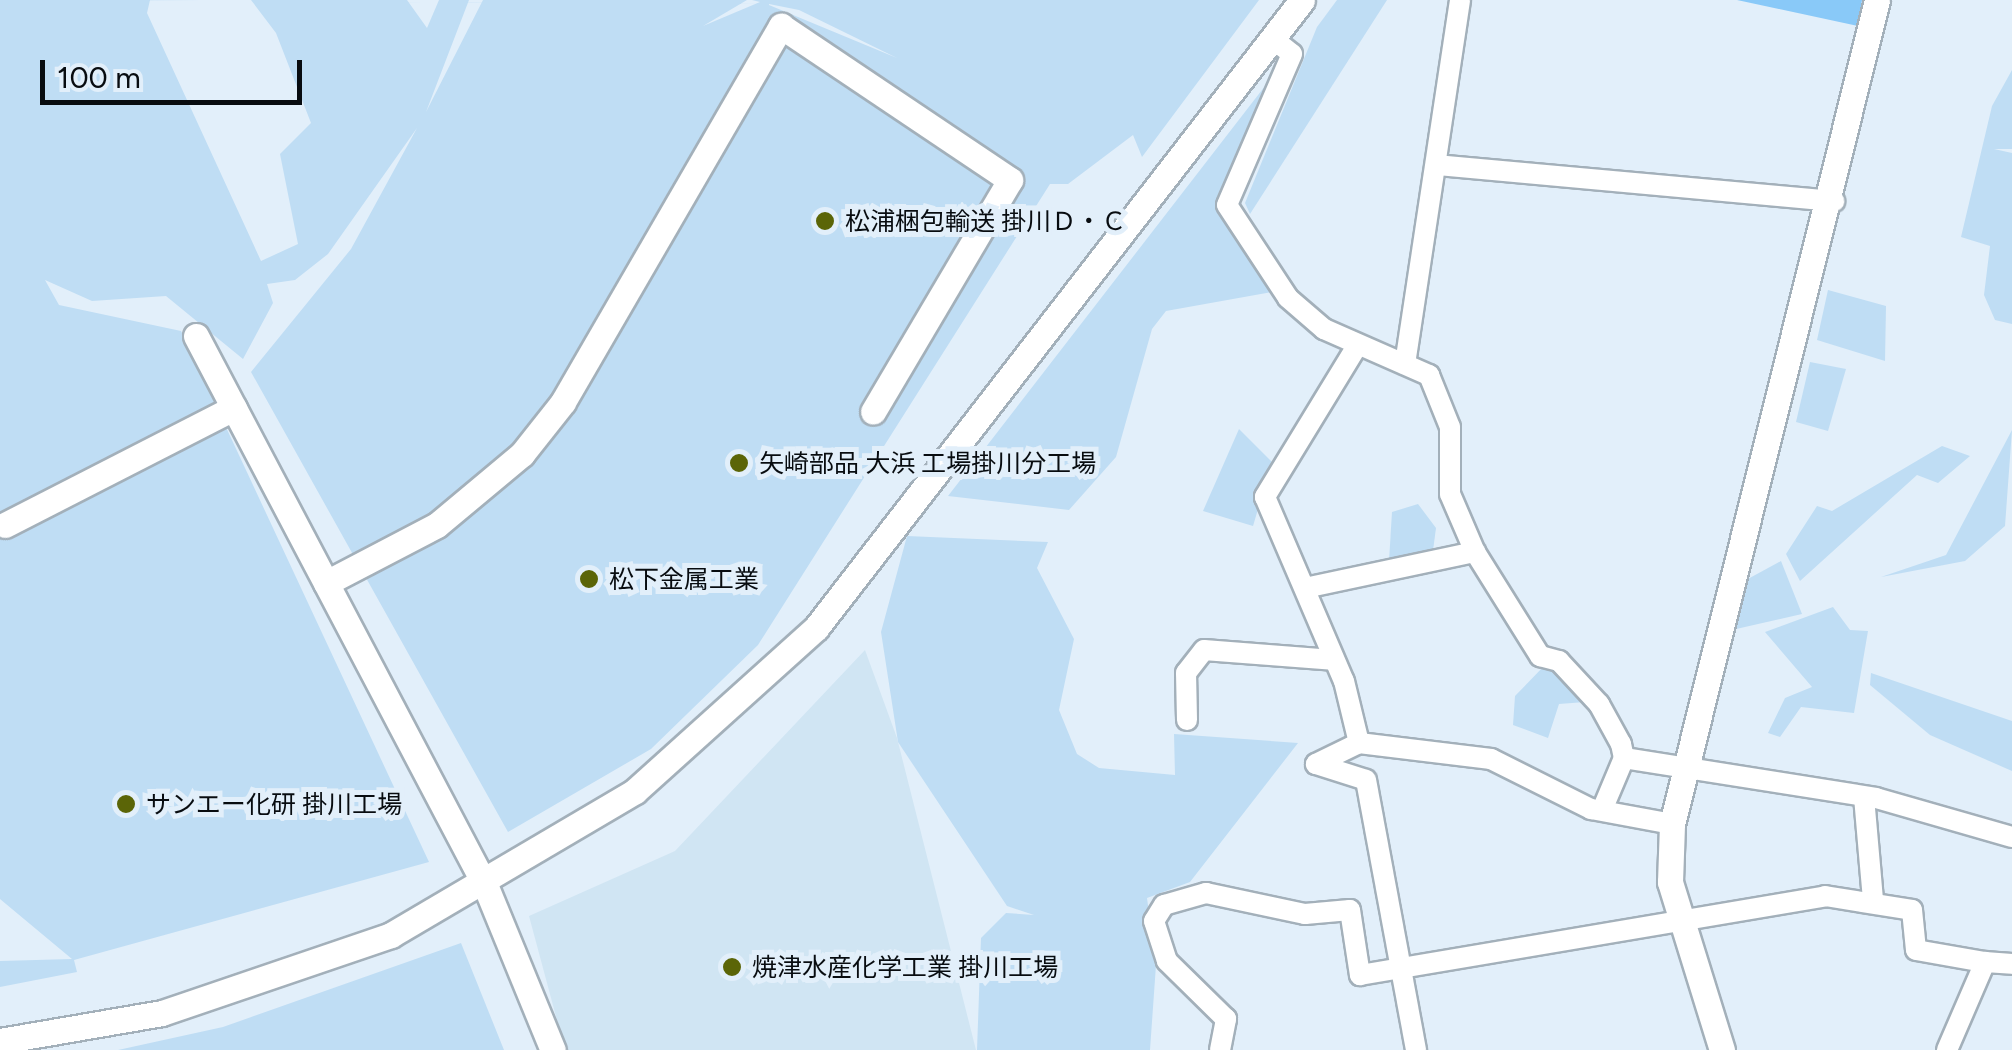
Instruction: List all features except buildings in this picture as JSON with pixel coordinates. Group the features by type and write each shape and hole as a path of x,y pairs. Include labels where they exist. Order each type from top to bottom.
{"street":[{"path":"0,1041 233,993 391,935 486,886 635,792 816,628 1302,0"},
{"path":"1405,364 1460,0"},
{"path":"1722,1050 1670,882 1672,824 1834,201 1877,0"},
{"path":"326,583 437,525 522,454 564,402 781,26 1010,180 872,412"},
{"path":"1272,39 1292,54 1227,205 1288,298 1357,346 1429,375 1446,404 1450,494 1476,552 1540,656 1559,661 1599,704 1624,758 1602,810"},
{"path":"1437,164 1834,201"},
{"path":"196,336 486,886 553,1050"},
{"path":"1357,346 1265,497 1310,587 1359,743"},
{"path":"5,525 234,408"},
{"path":"1310,587 1476,552"},
{"path":"1187,720 1186,673 1204,650 1333,660"},
{"path":"1416,1050 1366,780 1316,764 1359,743 1492,759 1602,810 1672,824"},
{"path":"1624,758 1687,775 1864,797 2012,836"},
{"path":"1864,797 1872,900"},
{"path":"1220,1050 1226,1019 1156,940 1164,905 1206,892 1305,914 1350,910 1360,975 1825,896 1872,900 1912,910 1916,950 2012,964"},
{"path":"1947,1050 1984,962"}],"shaded area":[{"path":"0,0 150,0 147,13 261,261 298,244 280,154 311,123 276,33 251,0 407,0 427,28 439,0 469,0 426,112 483,0 747,0 703,26 760,2 752,0 1259,0 1142,157 1133,135 1068,184 1050,184 758,645 651,749 508,832 251,372 351,249 417,128 328,254 295,280 267,284 273,303 243,359 166,296 92,301 45,280 59,305 181,331 429,862 74,960 77,972 0,987 0,961 72,959 0,899","holes":["769,4 799,10 897,58"]},
{"path":"1337,0 1387,0 1250,214 1245,203 1317,27"},
{"path":"1282,64 1223,208 1278,291 1166,311 1152,329 1116,457 1069,510 948,496"},
{"path":"2012,70 2012,149 1994,149 2012,153 2012,324 1995,320 1984,295 1990,246 1961,237 1992,106"},
{"path":"1828,290 1886,306 1885,361 1817,340"},
{"path":"1810,362 1846,369 1828,431 1796,422"},
{"path":"1239,429 1272,462 1253,526 1203,511"},
{"path":"2012,430 2005,526 1965,561 1881,577 1946,555"},
{"path":"1942,446 1970,456 1938,483 1917,475 1800,581 1786,554 1817,506 1832,511"},
{"path":"1418,504 1436,528 1432,558 1389,561 1392,512"},
{"path":"907,536 1048,542 1037,568 1074,639 1059,710 1077,754 1099,768 1175,775 1174,734 1298,743 1190,882 1147,898 1156,965 1150,1050 977,1050 981,938 1006,913 1034,915 1007,906 898,742 881,632"},
{"path":"1781,561 1802,614 1723,632 1735,586"},
{"path":"1833,607 1850,630 1868,631 1854,713 1801,707 1780,737 1768,733 1785,698 1812,687 1765,632"},
{"path":"865,650 897,738 976,1050 565,1050 529,916 675,851"},
{"path":"1545,665 1585,702 1559,704 1548,738 1513,725 1515,696"},
{"path":"1871,673 2012,721 2012,771 1930,735 1870,685"},
{"path":"461,943 504,1050 118,1050 223,1027"}],"water":[{"path":"1737,0 1862,0 1858,26"}],"place":[{"name":"松浦梱包輸送 掛川Ｄ・Ｃ","path":"825,221"},
{"name":"矢崎部品 大浜 工場掛川分工場","path":"739,463"},
{"name":"松下金属工業","path":"589,579"},
{"name":"サンエー化研 掛川工場","path":"126,804"},
{"name":"焼津水産化学工業 掛川工場","path":"732,967"}]}
